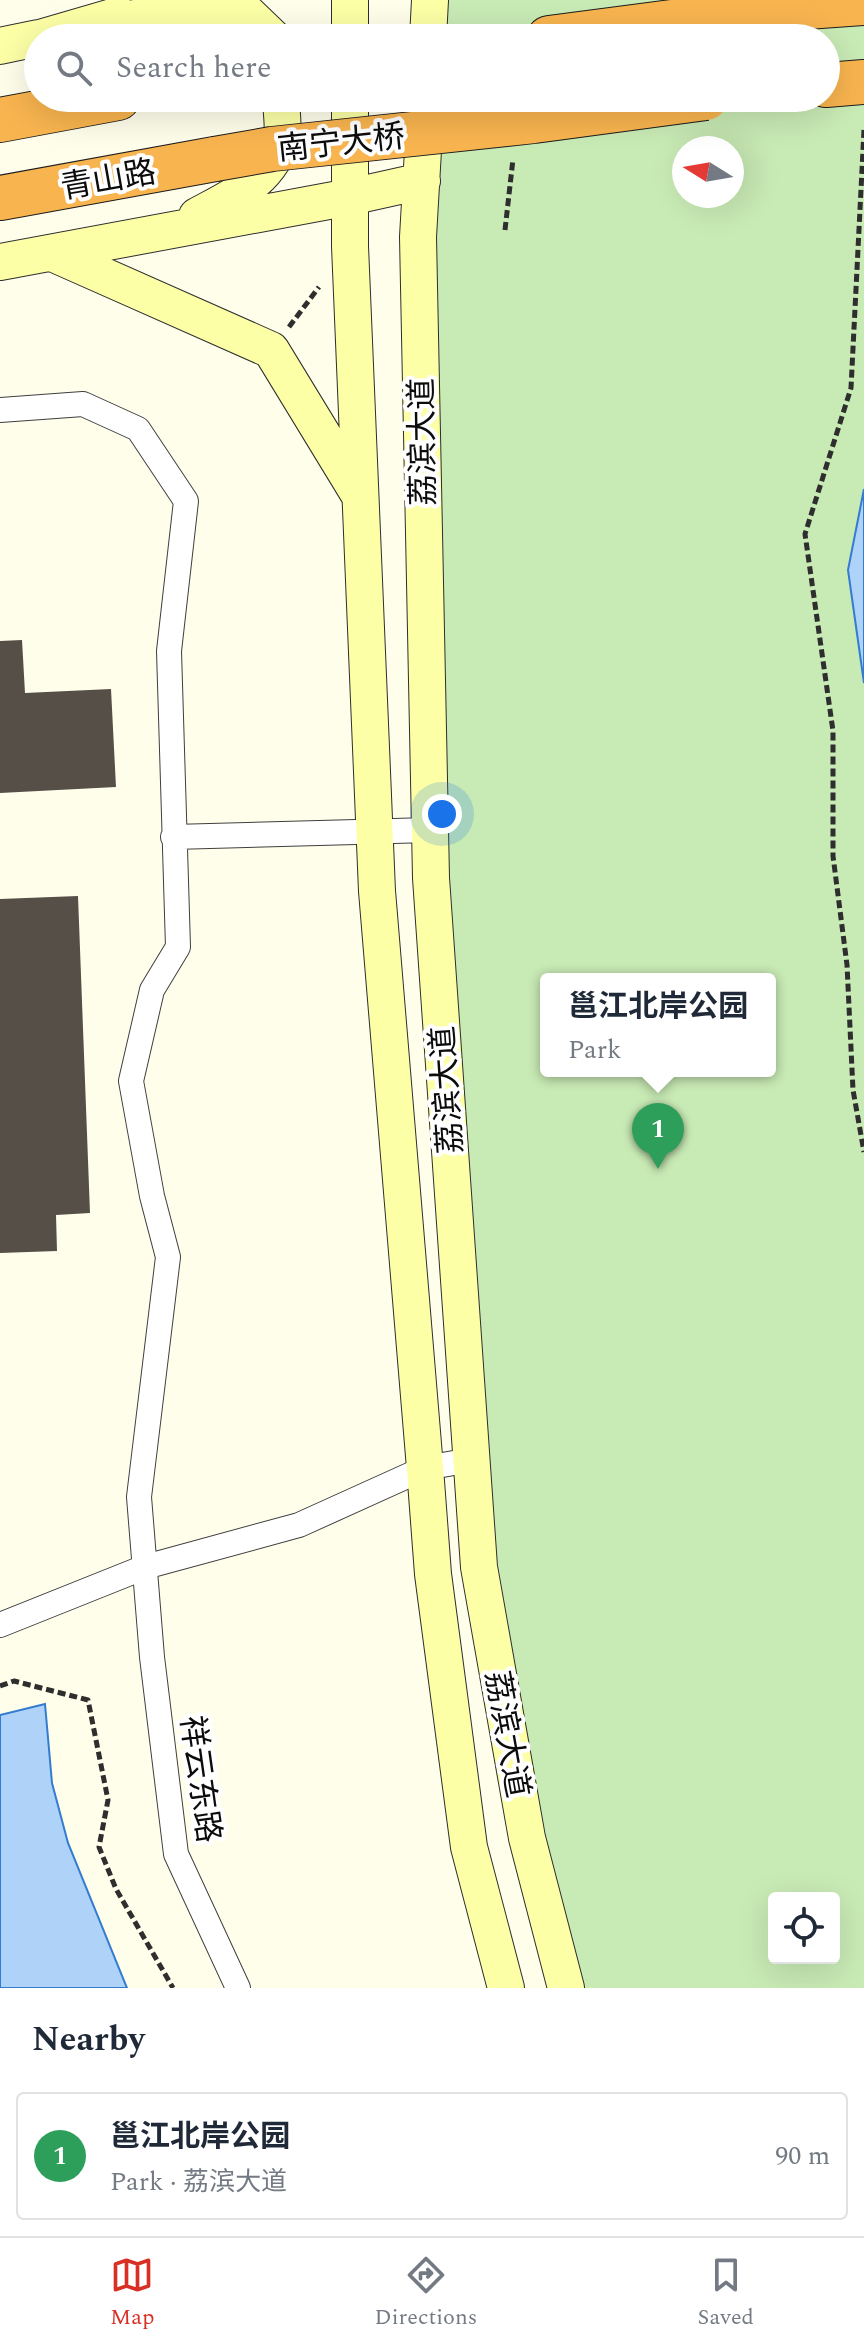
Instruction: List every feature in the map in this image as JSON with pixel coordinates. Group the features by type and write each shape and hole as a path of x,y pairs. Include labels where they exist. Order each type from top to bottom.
{"highway":[{"path":"656,24 764,10 864,3"},
{"path":"840,84 864,82"},
{"path":"0,120 43,112"},
{"name":"南宁大桥","path":"215,159 272,149 601,112"},
{"name":"青山路","path":"0,198 215,159"}],"main road":[{"path":"93,24 158,0"},
{"path":"350,0 350,24"},
{"path":"429,24 430,0"},
{"path":"97,23 180,12 245,11 258,24"},
{"path":"0,46 24,41"},
{"path":"167,231 239,193 264,173 282,136 281,112"},
{"name":"荔滨大道","path":"350,112 350,246 377,891 433,1574 469,1847 506,1988"},
{"name":"荔滨大道","path":"425,112 418,237 431,878 479,1567 527,1838 566,1988"},
{"path":"0,262 422,181"},
{"path":"52,253 271,350 361,499"}],"street":[{"name":"祥云东路","path":"0,410 83,404 138,429 186,501 169,651 178,947 152,990 131,1081 152,1196 168,1257 139,1497 152,1657 176,1854 238,1988"},
{"path":"173,837 430,830"},
{"path":"0,1625 145,1567 299,1525 425,1468 471,1460"}],"path":[{"path":"864,130 851,388 805,534 833,731 833,856 847,965 853,1090 864,1152"},
{"path":"505,230 513,157"},
{"path":"271,350 350,246"},
{"path":"0,1686 14,1681 88,1700 108,1800 99,1847 116,1889 173,1988"}],"green space":[{"path":"430,0 864,0 864,489 848,570 864,684 864,1988 566,1988 479,1567 431,878 426,112 840,112 840,24 429,24"}],"water":[{"path":"864,489 864,683 848,570"},
{"path":"45,1704 52,1783 68,1843 127,1988 0,1988 0,1715"}],"building":[{"path":"22,640 25,693 111,689 116,787 0,793 0,641"},
{"path":"78,896 90,1213 56,1215 57,1251 0,1253 0,899"}],"place":[{"name":"邕江北岸公园","path":"658,1169"}]}
